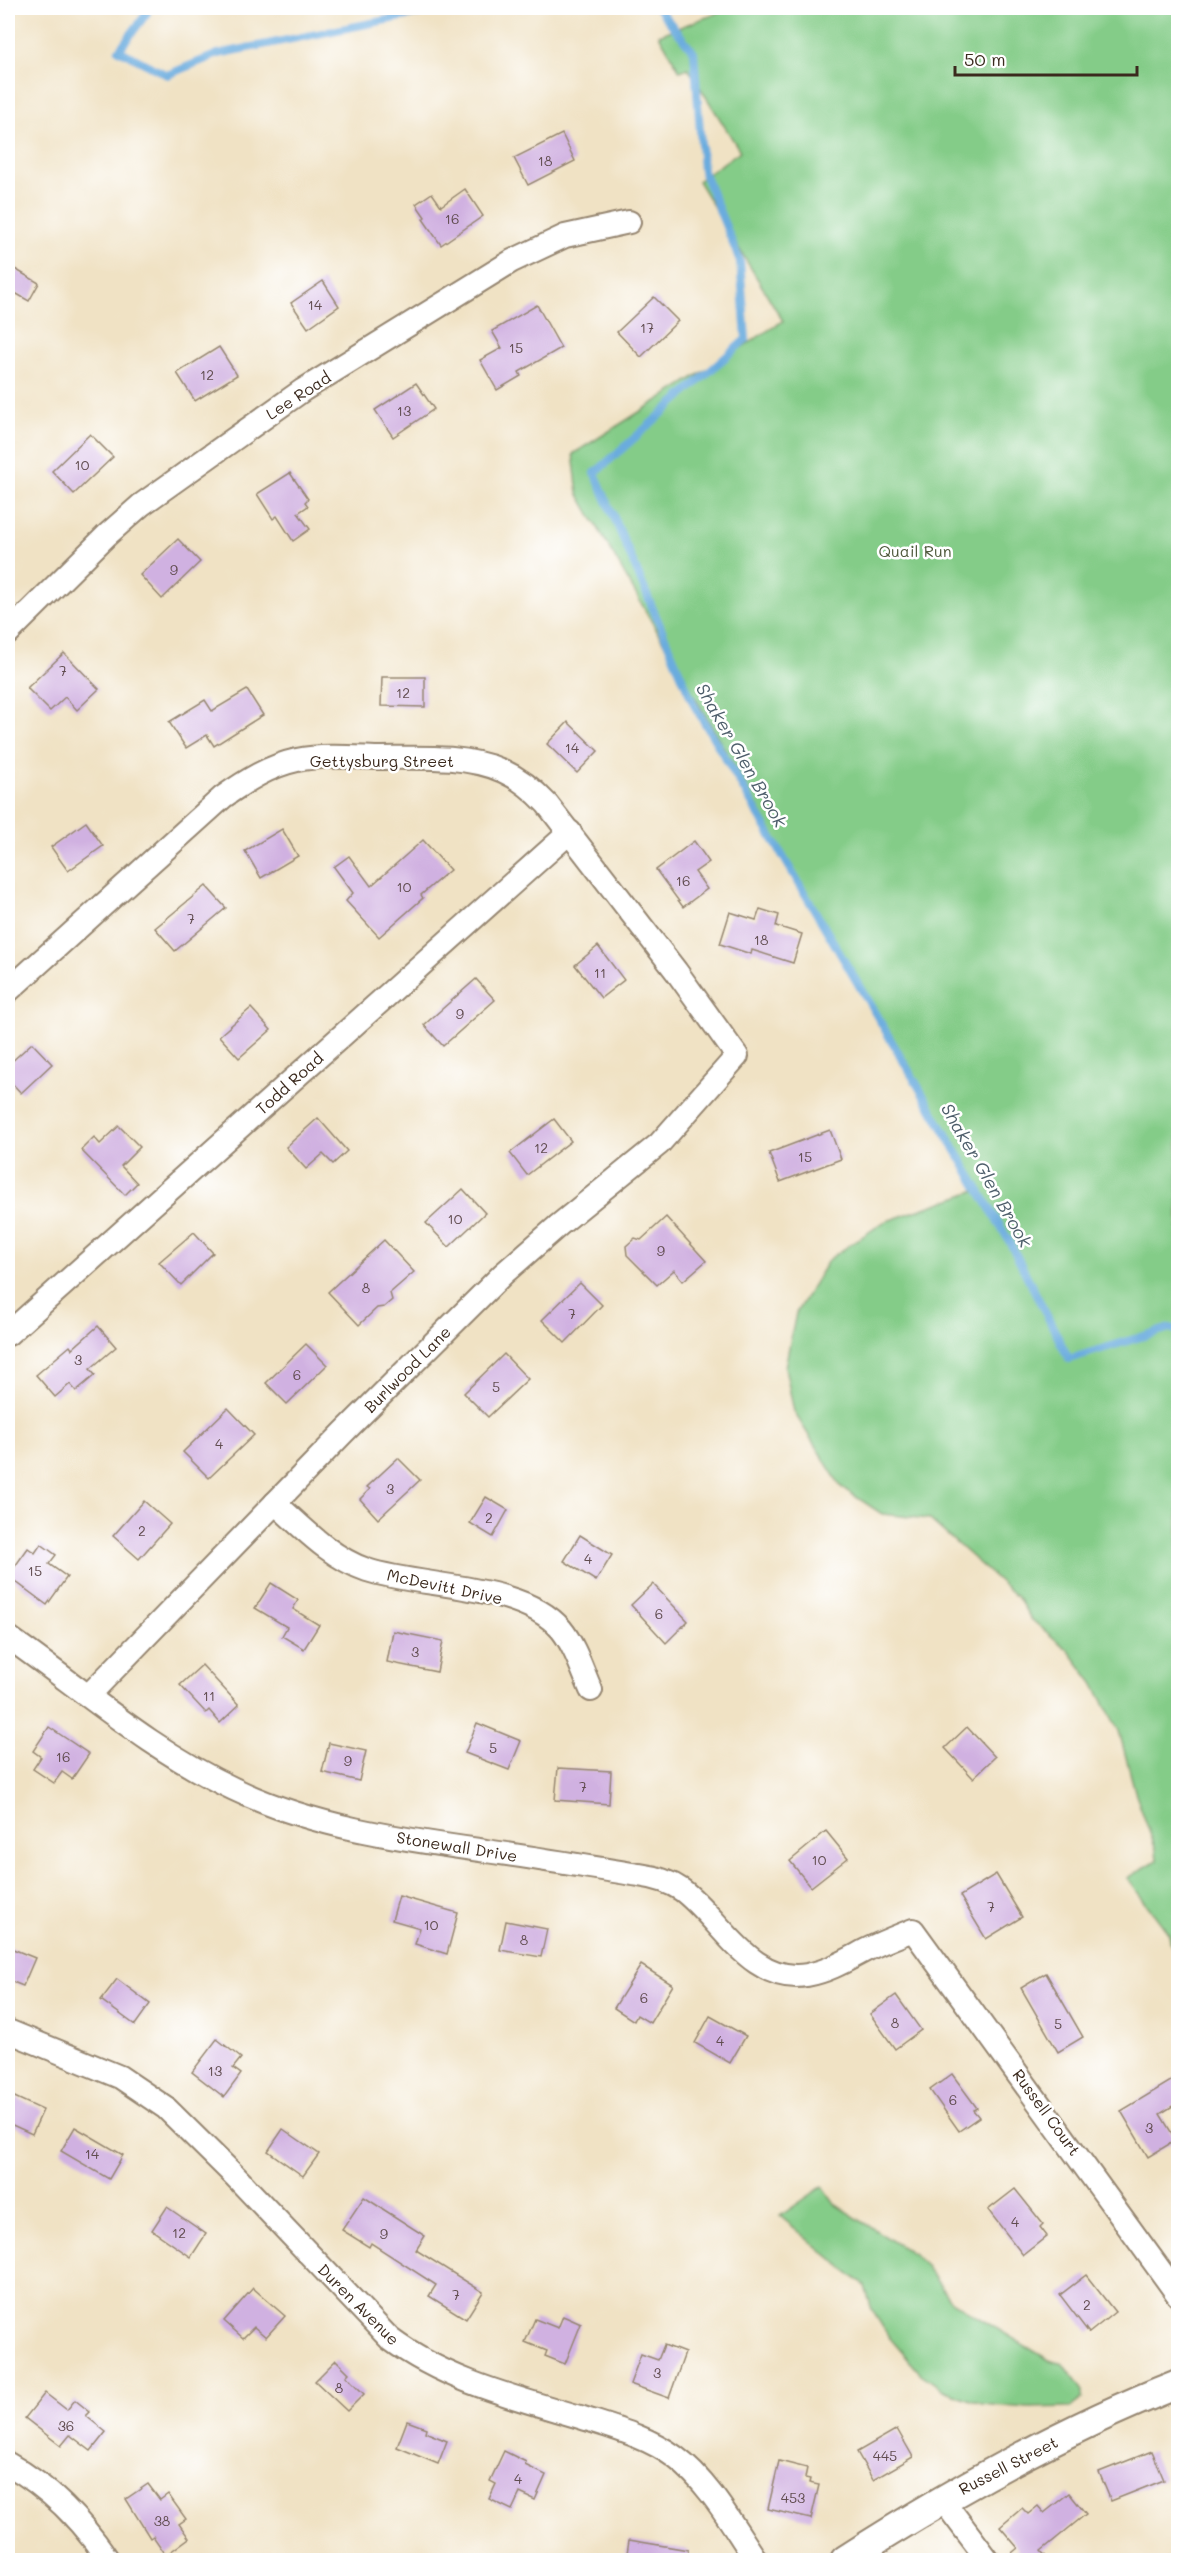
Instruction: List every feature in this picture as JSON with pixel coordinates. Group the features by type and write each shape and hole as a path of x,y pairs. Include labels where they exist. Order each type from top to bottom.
{"street":[{"name":"Lee Road","path":"8,633 106,535 141,505 303,390 512,261 565,236 629,222"},
{"name":"Gettysburg Street","path":"8,991 223,797 263,772 288,763 333,757 442,759 482,764 501,770 531,788 570,832 676,971 737,1056"},
{"name":"Todd Road","path":"8,1334 570,832"},
{"name":"Burlwood Lane","path":"89,1695 275,1503 503,1274 659,1144 737,1056"},
{"name":"McDevitt Drive","path":"275,1503 328,1549 357,1566 378,1573 492,1594 528,1605 543,1613 567,1638 591,1690"},
{"name":"Stonewall Drive","path":"8,1637 158,1745 234,1789 293,1812 348,1828 639,1875 668,1882 683,1891 705,1910 754,1960 773,1971 804,1976 824,1971 913,1930"},
{"name":"Russell Court","path":"913,1930 1179,2295"},
{"name":"Duren Avenue","path":"8,2031 120,2076 166,2108 235,2176 390,2339 413,2356 450,2374 633,2435 673,2456 705,2489 756,2560"},
{"name":"Russell Street","path":"845,2560 942,2499 1081,2427 1179,2384"},
{"path":"8,2464 51,2494 69,2511 108,2560"},
{"path":"942,2499 988,2560"}],"green space":[{"name":"Quail Run","path":"731,8 1178,8 1178,1959 1171,1945 1169,1934 1127,1878 1157,1860 1156,1850 1136,1795 1119,1731 1093,1683 1069,1651 1031,1619 1018,1598 929,1519 882,1514 841,1487 794,1412 785,1367 796,1313 829,1259 884,1222 977,1190 578,493 573,454 783,321 698,181 740,151 688,68 680,71 659,35"},
{"path":"823,2186 836,2205 913,2254 926,2266 951,2301 1049,2360 1064,2364 1083,2391 1083,2398 1071,2407 1027,2408 982,2404 944,2390 921,2374 889,2337 872,2310 865,2286 780,2216"}],"building":[{"path":"562,134 575,161 528,185 514,158"},
{"path":"465,189 483,216 441,245 423,219 425,217 416,204 432,193 441,206"},
{"path":"8,265 39,283 29,301 8,289"},
{"path":"323,281 339,306 308,328 291,303"},
{"path":"654,297 678,321 641,357 617,332"},
{"path":"537,305 561,348 519,372 521,376 497,390 480,360 502,348 492,331"},
{"path":"219,347 237,375 195,401 177,373"},
{"path":"416,383 434,409 393,437 375,410"},
{"path":"90,434 113,457 74,494 52,471"},
{"path":"290,473 308,499 305,502 308,506 298,513 310,529 293,541 277,516 273,519 257,494"},
{"path":"178,539 200,562 162,599 140,575"},
{"path":"64,653 99,689 77,710 65,697 50,711 27,688"},
{"path":"382,677 425,677 425,707 381,706"},
{"path":"247,690 263,715 214,746 207,735 186,748 169,722 205,700 212,711"},
{"path":"568,722 598,751 577,773 547,744"},
{"path":"86,822 103,846 68,871 51,847"},
{"path":"282,829 298,856 261,878 245,851"},
{"path":"423,840 450,870 421,895 423,898 379,937 346,901 353,893 334,867 349,856 371,886"},
{"path":"694,841 709,862 695,872 707,889 683,907 656,870"},
{"path":"206,886 226,908 175,951 155,928"},
{"path":"760,909 779,915 776,926 802,934 793,963 752,950 751,954 720,944 730,912 756,920"},
{"path":"598,946 624,980 601,998 575,965"},
{"path":"476,979 495,1000 443,1046 424,1025"},
{"path":"251,1008 271,1030 239,1058 219,1036"},
{"path":"32,1043 52,1064 21,1093 8,1079 8,1065"},
{"path":"318,1118 347,1151 333,1164 323,1154 306,1169 286,1147"},
{"path":"554,1119 571,1141 527,1175 510,1153"},
{"path":"119,1126 140,1147 121,1166 137,1183 125,1195 81,1150 94,1137 100,1144"},
{"path":"830,1130 841,1159 780,1182 769,1153"},
{"path":"463,1189 485,1213 449,1247 426,1223"},
{"path":"666,1217 706,1261 683,1281 674,1270 657,1285 627,1255 626,1246 635,1238 641,1240"},
{"path":"194,1232 213,1253 181,1285 159,1262"},
{"path":"384,1240 414,1272 390,1293 392,1300 384,1307 377,1308 359,1325 328,1292"},
{"path":"580,1283 602,1305 565,1343 542,1320"},
{"path":"98,1326 116,1347 90,1369 95,1375 76,1391 70,1384 55,1397 36,1375 70,1346 72,1349"},
{"path":"306,1344 327,1365 287,1404 266,1383"},
{"path":"504,1354 528,1379 488,1417 464,1393"},
{"path":"228,1408 254,1435 209,1478 183,1452"},
{"path":"398,1458 420,1480 378,1519 360,1499 370,1489 367,1487"},
{"path":"486,1497 508,1510 493,1537 470,1523"},
{"path":"144,1501 170,1524 139,1559 113,1536"},
{"path":"580,1535 612,1555 596,1581 564,1561"},
{"path":"41,1544 56,1555 49,1564 67,1577 47,1605 8,1576 28,1548 35,1553"},
{"path":"271,1583 298,1600 293,1609 319,1625 304,1649 282,1636 287,1627 255,1608"},
{"path":"653,1584 688,1621 666,1643 631,1605"},
{"path":"393,1631 443,1641 437,1672 387,1662"},
{"path":"202,1665 239,1705 220,1723 209,1710 206,1713 180,1685"},
{"path":"477,1723 521,1741 509,1770 465,1753"},
{"path":"49,1727 89,1754 72,1779 62,1772 54,1783 33,1769 41,1757 33,1751"},
{"path":"967,1727 995,1757 973,1778 945,1748"},
{"path":"329,1743 366,1751 359,1781 322,1772"},
{"path":"558,1768 611,1771 609,1804 555,1800"},
{"path":"826,1831 848,1858 811,1887 790,1861"},
{"path":"996,1874 1022,1917 986,1939 960,1896"},
{"path":"399,1896 458,1913 447,1954 415,1944 420,1928 392,1920"},
{"path":"506,1921 547,1929 541,1957 500,1950"},
{"path":"8,1947 35,1958 23,1986 8,1980"},
{"path":"641,1965 673,1985 650,2023 637,2015 634,2021 614,2008"},
{"path":"1046,1973 1083,2037 1058,2052 1021,1988"},
{"path":"117,1979 150,2004 135,2025 101,2000"},
{"path":"896,1995 921,2030 895,2049 870,2014"},
{"path":"710,2016 746,2036 730,2063 695,2043"},
{"path":"217,2039 241,2058 233,2068 241,2074 224,2097 192,2072"},
{"path":"952,2074 977,2108 973,2110 979,2117 959,2131 930,2090"},
{"path":"1179,2076 1179,2102 1160,2114 1176,2140 1148,2157 1121,2111"},
{"path":"8,2094 43,2110 32,2134 8,2123"},
{"path":"75,2127 123,2155 109,2179 61,2151"},
{"path":"283,2129 319,2154 303,2176 268,2151"},
{"path":"1015,2189 1043,2224 1040,2227 1047,2236 1023,2255 988,2210"},
{"path":"364,2197 425,2236 416,2250 483,2292 466,2319 429,2296 436,2285 371,2243 369,2247 342,2230"},
{"path":"167,2207 206,2234 191,2257 152,2230"},
{"path":"1086,2275 1115,2312 1089,2333 1060,2295"},
{"path":"253,2288 285,2316 266,2337 254,2327 243,2338 224,2321"},
{"path":"563,2316 581,2324 565,2364 545,2356 547,2351 525,2342 535,2319 558,2328"},
{"path":"664,2345 685,2353 669,2398 630,2384 641,2354 658,2360"},
{"path":"336,2360 349,2373 346,2376 364,2394 347,2411 315,2381"},
{"path":"45,2393 67,2410 75,2400 90,2412 86,2416 106,2432 91,2451 70,2435 61,2446 25,2418"},
{"path":"407,2421 426,2428 425,2432 447,2441 438,2464 397,2447"},
{"path":"897,2429 913,2457 873,2480 857,2452"},
{"path":"504,2451 546,2475 535,2500 520,2493 512,2510 489,2499 496,2484 490,2481"},
{"path":"1152,2451 1164,2480 1111,2501 1099,2472"},
{"path":"779,2461 807,2468 805,2478 810,2479 809,2483 819,2485 811,2519 768,2509"},
{"path":"148,2484 160,2500 168,2494 186,2519 179,2524 189,2538 166,2555 153,2536 150,2538 126,2499"},
{"path":"1069,2493 1086,2514 1041,2551 1049,2560 1003,2560 1018,2548 1000,2527 1022,2508 1028,2514 1038,2506 1044,2513"},
{"path":"629,2540 688,2550 688,2560 626,2560"}],"waterway":[{"name":"Shaker Glen Brook","path":"143,8 147,13 119,50 167,75 218,54 446,8"},
{"name":"Shaker Glen Brook","path":"658,8 694,52 703,171 740,261 746,339 595,473 694,705 1009,1241 1069,1359 1170,1328 1178,1331"}]}
